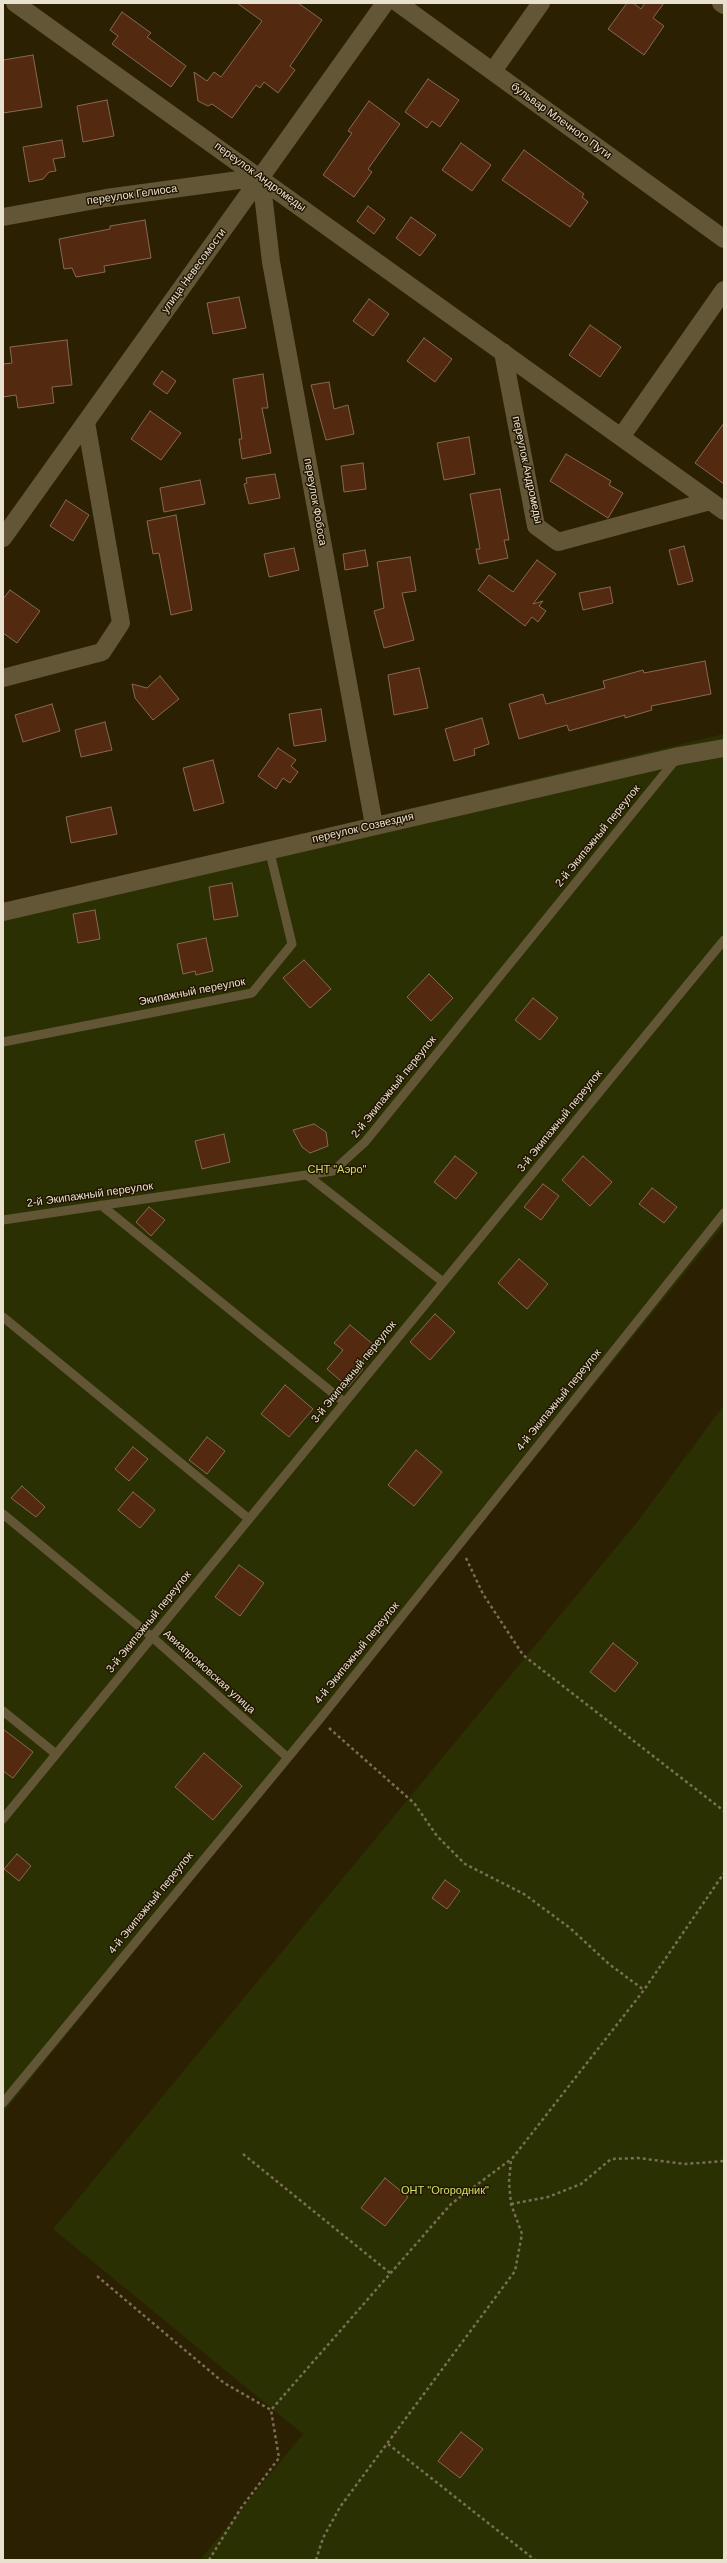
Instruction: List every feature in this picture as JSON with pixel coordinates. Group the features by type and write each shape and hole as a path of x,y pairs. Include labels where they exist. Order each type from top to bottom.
{"street":[{"name":"переулок Андромеды","path":"15,3 261,177 717,506"},
{"name":"улица Невесомости","path":"3,538 385,3"},
{"name":"бульвар Млечного Пути","path":"398,3 724,239"},
{"path":"493,71 542,3"},
{"name":"переулок Гелиоса","path":"3,217 106,198 261,177"},
{"name":"переулок Фобоса","path":"261,177 271,262 374,825"},
{"path":"621,437 724,290"},
{"name":"переулок Андромеды","path":"503,352 536,526 558,542 717,506"},
{"path":"3,678 102,652 121,623 86,422"},
{"name":"переулок Созвездия","path":"3,912 374,825 679,756 724,748"}],"lane":[{"name":"2-й Экипажный переулок","path":"3,1220 333,1171 347,1161 366,1142 679,756"},
{"name":"Экипажный переулок","path":"3,1042 252,993 292,944 269,850"},
{"name":"3-й Экипажный переулок","path":"3,1819 724,940"},
{"path":"307,1176 443,1282"},
{"path":"101,1206 344,1402"},
{"name":"4-й Экипажный переулок","path":"3,2103 319,1720 724,1213"},
{"path":"3,1317 249,1519"},
{"name":"Авиапромовская улица","path":"3,1514 152,1637 287,1757"},
{"path":"3,1711 56,1754"}],"path":[{"path":"459,1544 483,1594 523,1655 724,1811"},
{"path":"319,1720 414,1803 437,1836 464,1864 524,1894 570,1928 609,1964 644,1990"},
{"path":"271,2410 451,2204 511,2160 644,1990 724,1873"},
{"path":"243,2154 390,2273"},
{"path":"511,2204 548,2197 581,2184 611,2159 638,2158 685,2164 724,2161"},
{"path":"316,2560 323,2538 340,2507 515,2271 522,2234 511,2204 509,2182 511,2160"},
{"path":"96,2276 224,2383 271,2410"},
{"path":"209,2560 242,2508 279,2458 271,2410"},
{"path":"388,2444 535,2560"}],"green space":[{"name":"СНТ \"Аэро\"","path":"724,734 724,1225 3,2113 3,905"},
{"name":"ОНТ \"Огородник\"","path":"724,1405 724,2560 200,2560 303,2434 53,2229 638,1521"}],"building":[{"path":"237,3 298,3 322,20 290,66 295,70 278,93 264,82 260,88 256,85 232,118 212,104 208,106 198,101 194,72 207,81 214,72 221,77 262,21"},
{"path":"627,3 633,3 641,9 645,3 664,3 653,18 664,26 644,55 608,29"},
{"path":"122,12 151,33 147,37 186,66 171,87 112,44 118,36 110,30"},
{"path":"33,55 42,107 3,113 3,60"},
{"path":"428,79 459,100 440,127 432,121 427,128 405,112"},
{"path":"107,100 114,136 83,142 77,106"},
{"path":"369,101 400,124 368,169 372,172 354,197 323,175 352,133 348,131"},
{"path":"62,140 65,157 53,159 56,171 49,172 43,179 29,182 23,147"},
{"path":"461,143 491,165 472,191 442,170"},
{"path":"524,150 584,194 582,197 588,202 570,227 502,180"},
{"path":"368,206 385,219 374,234 357,221"},
{"path":"411,217 436,235 420,256 396,238"},
{"path":"145,220 151,258 104,266 105,272 76,277 72,268 64,269 59,239 110,229 110,226"},
{"path":"239,297 246,328 213,334 207,303"},
{"path":"369,299 389,314 373,336 353,321"},
{"path":"590,325 621,347 600,377 569,355"},
{"path":"424,338 452,359 435,382 407,361"},
{"path":"67,340 72,385 52,387 54,403 18,408 16,395 3,397 3,364 12,363 10,347"},
{"path":"162,371 176,381 167,394 153,384"},
{"path":"263,374 268,408 262,408 271,453 242,459 239,439 242,439 233,379"},
{"path":"329,382 334,409 348,405 354,434 326,440 311,385"},
{"path":"150,411 181,433 161,460 131,439"},
{"path":"724,423 724,484 695,463"},
{"path":"469,437 475,474 444,480 437,443"},
{"path":"566,454 611,481 609,485 623,493 608,518 550,481"},
{"path":"363,463 366,489 344,492 341,466"},
{"path":"275,474 280,498 249,504 244,484 247,483 246,478"},
{"path":"200,480 205,504 164,512 160,488"},
{"path":"500,489 509,540 504,540 508,558 479,564 476,549 480,549 470,494"},
{"path":"66,500 89,515 73,541 50,526"},
{"path":"176,515 192,610 171,615 159,553 153,554 147,521"},
{"path":"684,546 693,581 678,585 669,550"},
{"path":"294,548 299,570 269,577 264,554"},
{"path":"365,550 368,566 345,570 343,554"},
{"path":"410,557 416,591 402,593 414,640 384,648 374,611 384,608 377,562"},
{"path":"537,560 556,574 533,604 543,601 539,606 546,611 538,622 532,617 525,626 478,590 489,575 513,592"},
{"path":"610,587 613,603 583,610 579,593"},
{"path":"10,590 40,611 17,643 3,633 3,599"},
{"path":"705,661 711,694 651,706 652,710 625,718 625,715 569,731 567,725 519,739 509,704 543,694 546,704 605,688 603,681 643,670 644,673"},
{"path":"419,668 428,708 394,715 388,675"},
{"path":"160,676 179,699 153,720 135,698 132,684 147,688"},
{"path":"52,704 60,731 23,742 15,715"},
{"path":"321,709 326,741 294,746 289,714"},
{"path":"482,718 489,744 474,749 475,755 454,761 445,729"},
{"path":"105,722 112,750 81,757 75,730"},
{"path":"278,748 296,760 291,766 298,772 290,783 283,778 276,789 258,776"},
{"path":"213,760 224,803 194,811 183,768"},
{"path":"111,807 117,834 71,843 66,817"},
{"path":"232,883 238,916 214,920 209,887"},
{"path":"95,910 100,939 78,943 73,914"},
{"path":"206,938 213,971 196,975 195,971 183,974 177,944"},
{"path":"304,960 331,989 310,1008 283,978"},
{"path":"429,974 453,998 431,1021 407,997"},
{"path":"533,998 558,1018 540,1040 515,1020"},
{"path":"314,1124 326,1132 328,1146 310,1153 302,1147 293,1130"},
{"path":"224,1134 230,1162 202,1169 195,1141"},
{"path":"455,1156 477,1173 456,1199 434,1182"},
{"path":"583,1156 612,1182 590,1206 562,1180"},
{"path":"543,1184 559,1196 541,1220 524,1207"},
{"path":"652,1188 677,1207 664,1223 639,1204"},
{"path":"149,1207 165,1220 151,1236 136,1222"},
{"path":"519,1259 548,1284 527,1309 498,1283"},
{"path":"435,1314 455,1332 430,1360 410,1342"},
{"path":"350,1325 375,1346 359,1366 363,1369 348,1387 327,1369 343,1350 334,1343"},
{"path":"285,1385 313,1409 289,1437 261,1414"},
{"path":"207,1437 225,1451 207,1474 189,1460"},
{"path":"133,1447 148,1459 129,1481 115,1469"},
{"path":"416,1450 442,1472 414,1506 388,1485"},
{"path":"22,1486 45,1507 36,1517 11,1498"},
{"path":"133,1492 155,1510 140,1528 118,1510"},
{"path":"239,1565 264,1583 240,1616 215,1597"},
{"path":"613,1643 638,1663 615,1692 590,1672"},
{"path":"3,1729 33,1752 13,1778 3,1771"},
{"path":"204,1753 242,1786 213,1820 175,1787"},
{"path":"17,1854 31,1866 19,1881 4,1869"},
{"path":"445,1880 460,1891 447,1909 432,1898"},
{"path":"385,2178 408,2197 385,2226 361,2208"},
{"path":"461,2432 483,2449 460,2478 438,2461"}]}
